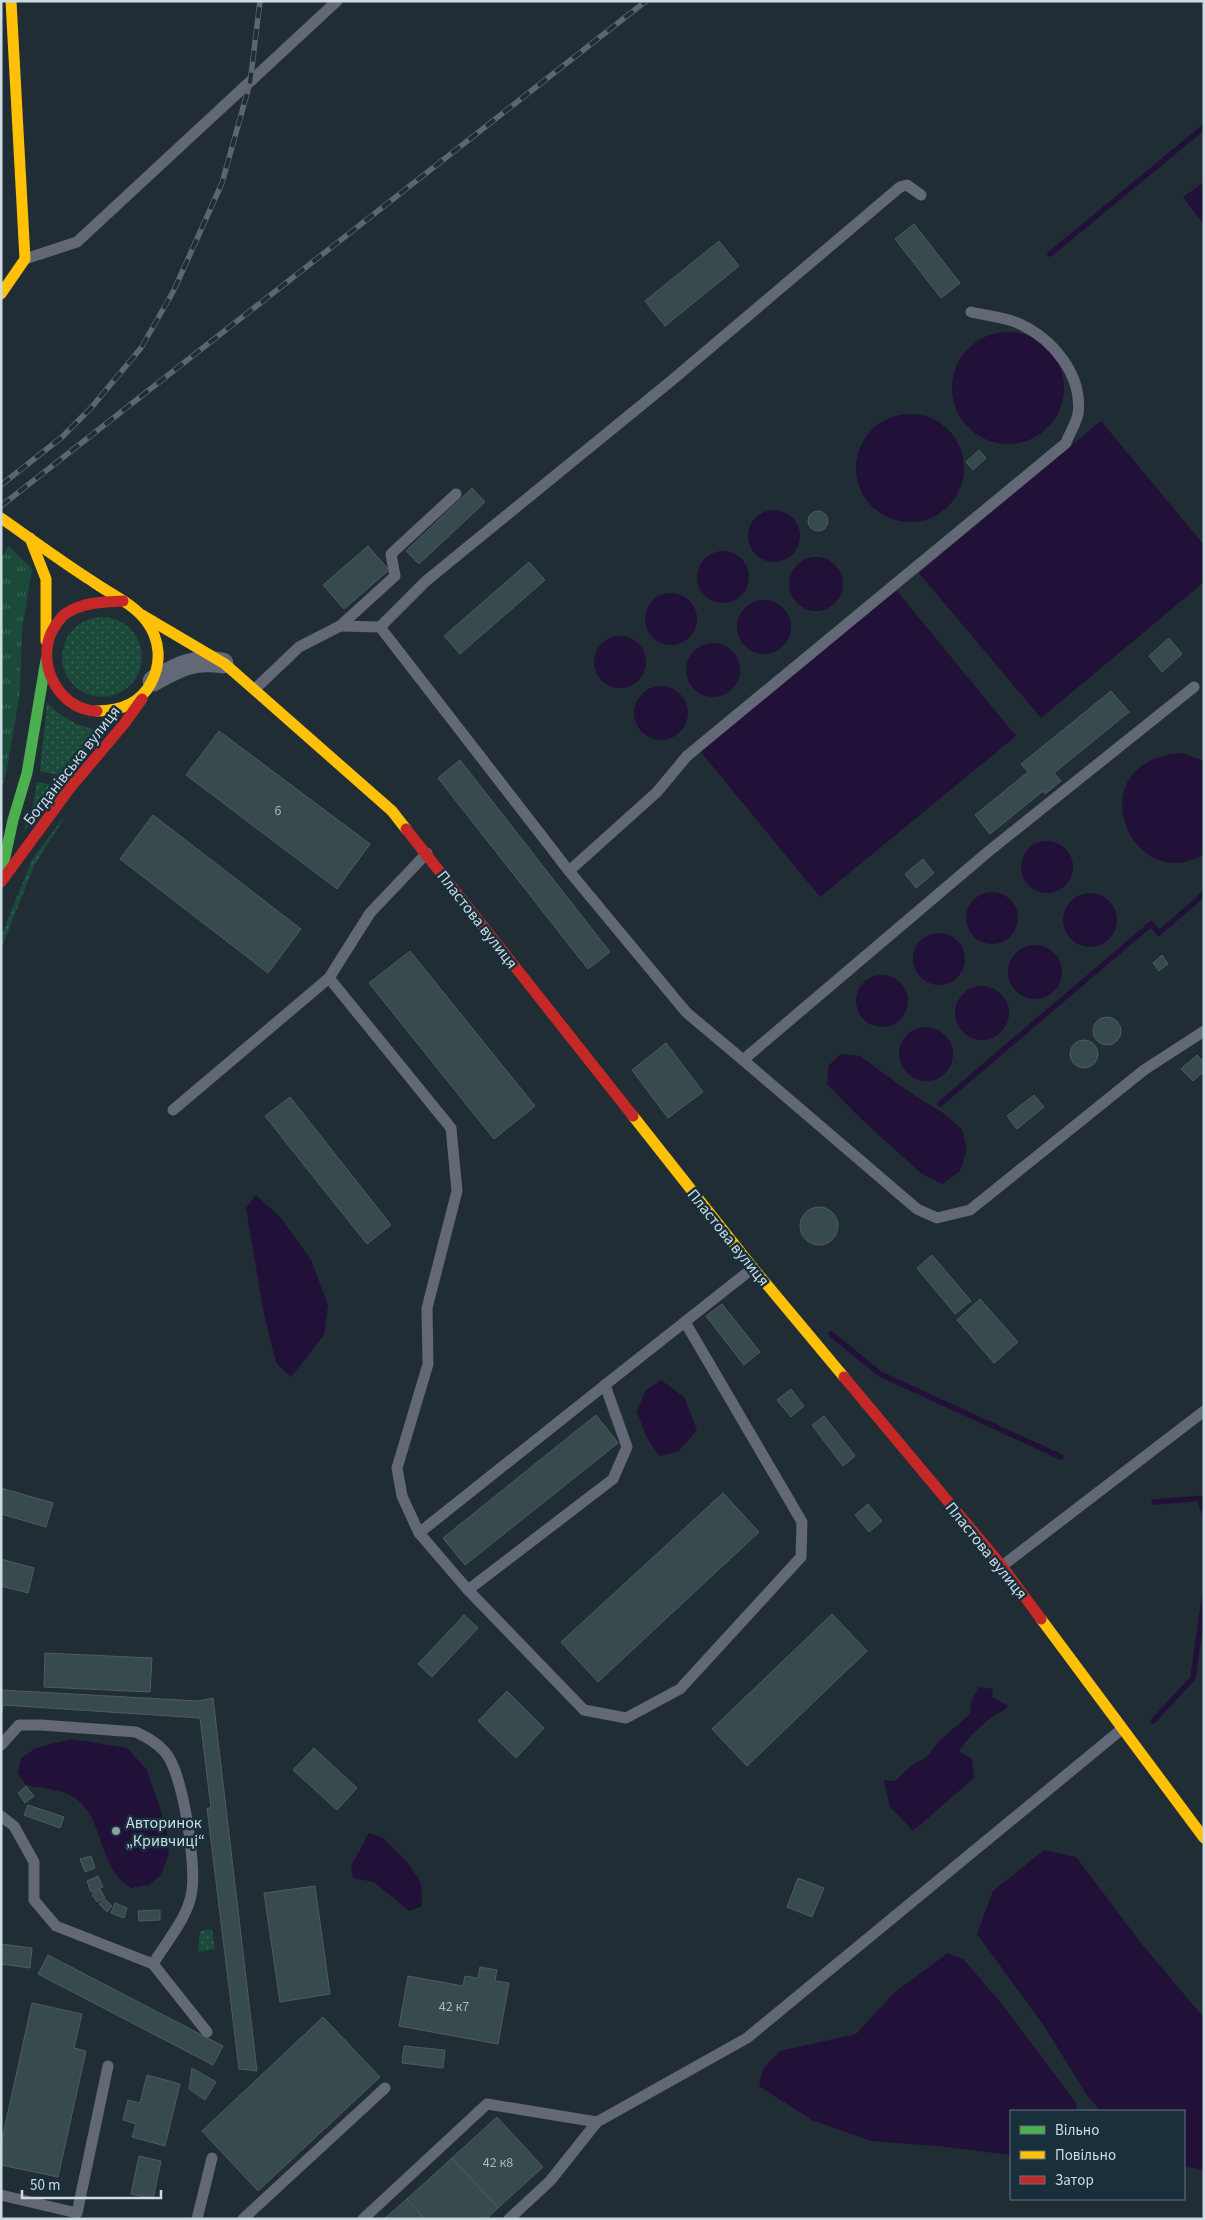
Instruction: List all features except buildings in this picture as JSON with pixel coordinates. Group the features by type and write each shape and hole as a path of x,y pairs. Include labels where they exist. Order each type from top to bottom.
{"street":[{"path":"1,294 25,258 11,1"},
{"path":"1,518 142,616 155,635 158,647 159,658 150,686"},
{"path":"30,538 46,579 46,654 48,671 58,691 66,699 86,710 97,712 119,710 139,699 150,686 184,665 204,660 225,664"},
{"path":"46,654 49,636 54,625 72,607 96,599 123,601"},
{"name":"Пластова вулиця","path":"142,616 225,664 392,811 753,1268 1002,1566 1204,1838"},
{"name":"Богданівська вулиця","path":"1,875 13,820 27,773 46,654"},
{"name":"Богданівська вулиця","path":"1,882 70,788 130,717 150,686"}],"lane":[{"path":"25,258 77,242 338,1"},
{"path":"340,626 380,627 426,581 671,381 900,187 907,185 921,195"},
{"path":"569,871 657,792 687,756 1066,442 1078,416 1078,390 1069,367 1051,345 1020,324 971,312"},
{"path":"255,689 299,647 340,626 396,576 391,554 456,494"},
{"path":"380,627 569,871 686,1012 917,1209 937,1218 970,1210 1144,1070 1204,1031"},
{"path":"743,1060 988,851 1194,687"},
{"path":"173,1110 329,978 370,913 427,853"},
{"path":"329,978 451,1128 458,1191 427,1308 428,1364 397,1468 402,1496 419,1533 468,1590 584,1710 626,1718 680,1689 800,1557 802,1522 685,1322"},
{"path":"419,1533 753,1268"},
{"path":"468,1590 613,1478 627,1447 605,1385"},
{"path":"1002,1566 1204,1411"},
{"path":"2,1742 19,1725 41,1725 136,1732 166,1752 183,1796 193,1858 192,1892 184,1916 153,1964"},
{"path":"509,2219 550,2182 598,2122 747,2038 1122,1729"},
{"path":"1,1816 14,1826 34,1862 34,1900 56,1926 153,1964 207,2032"},
{"path":"1,2194 76,2216 108,2066"},
{"path":"243,2219 385,2088"},
{"path":"363,2219 487,2104 598,2122"},
{"path":"197,2219 212,2158"}],"green space":[{"path":"8,545 32,569 22,630 20,693 6,774 1,791 1,560"},
{"path":"102,617 117,620 130,629 139,642 142,657 139,672 130,685 117,694 102,697 87,694 74,685 65,672 62,657 65,642 74,629 87,620"},
{"path":"47,703 72,722 102,730 67,777 40,771"},
{"path":"37,782 57,786 23,833 33,805"},
{"path":"69,810 34,866 1,949 1,936 32,860"},
{"path":"212,1929 215,1949 198,1952 200,1931"}],"shaded area":[{"path":"1204,182 1204,225 1183,197"},
{"path":"1008,332 1029,336 1047,349 1060,367 1064,388 1060,409 1047,427 1029,440 1008,444 987,440 969,427 956,409 952,388 956,367 969,349 987,336"},
{"path":"910,414 931,418 948,430 960,447 964,468 960,489 948,506 931,518 910,522 889,518 872,506 860,489 856,468 860,447 872,430 889,418"},
{"path":"1101,421 1204,545 1204,582 1041,718 919,573"},
{"path":"769,510 779,510 788,514 796,522 800,536 796,550 788,558 779,562 769,562 760,558 752,550 748,541 748,531 752,522 760,514"},
{"path":"718,551 728,551 737,555 745,563 749,577 745,591 737,599 728,603 718,603 709,599 701,591 697,582 697,572 701,563 709,555"},
{"path":"816,557 826,559 835,565 841,574 843,584 841,594 835,603 826,609 816,611 806,609 797,603 791,594 789,584 791,574 797,565 806,559"},
{"path":"896,590 1016,736 820,897 700,751"},
{"path":"666,593 676,593 685,597 693,605 697,619 693,633 685,641 676,645 666,645 657,641 649,633 645,624 645,614 649,605 657,597"},
{"path":"764,600 774,602 783,608 789,617 791,627 789,637 783,646 774,652 764,654 754,652 745,646 739,637 737,627 739,617 745,608 754,602"},
{"path":"615,636 625,636 634,640 642,648 646,662 642,676 634,684 625,688 615,688 606,684 598,676 594,667 594,657 598,648 606,640"},
{"path":"713,643 723,645 732,651 738,660 740,670 738,680 732,689 723,695 713,697 703,695 694,689 688,680 686,670 688,660 694,651 703,645"},
{"path":"661,686 671,688 680,694 686,703 688,713 686,723 680,732 671,738 661,740 651,738 642,732 636,723 634,713 636,703 642,694 651,688"},
{"path":"1182,753 1204,761 1204,854 1177,863 1154,858 1136,844 1125,823 1122,800 1130,778 1149,761"},
{"path":"1042,841 1052,841 1061,845 1069,853 1073,867 1069,881 1061,889 1052,893 1042,893 1033,889 1025,881 1021,872 1021,862 1025,853 1033,845"},
{"path":"987,892 997,892 1007,896 1014,903 1018,918 1014,933 1007,940 997,944 987,944 977,940 970,933 966,923 966,913 970,903 977,896"},
{"path":"1090,893 1100,895 1109,901 1115,910 1117,920 1115,930 1109,939 1100,945 1090,947 1080,945 1071,939 1065,930 1063,920 1065,910 1071,901 1080,895"},
{"path":"934,933 944,933 953,937 961,945 965,959 961,973 953,981 944,985 934,985 925,981 917,973 913,964 913,954 917,945 925,937"},
{"path":"1035,945 1045,947 1054,953 1060,962 1062,972 1060,982 1054,991 1045,997 1035,999 1025,997 1016,991 1010,982 1008,972 1010,962 1016,953 1025,947"},
{"path":"877,975 887,975 897,979 904,986 908,1001 904,1016 897,1023 887,1027 877,1027 867,1023 860,1016 856,1006 856,996 860,986 867,979"},
{"path":"982,986 992,988 1001,994 1007,1003 1009,1013 1007,1023 1001,1032 992,1038 982,1040 972,1038 963,1032 957,1023 955,1013 957,1003 963,994 972,988"},
{"path":"926,1027 936,1029 945,1035 951,1044 953,1054 951,1064 945,1073 936,1079 926,1081 916,1079 907,1073 901,1064 899,1054 901,1044 907,1035 916,1029"},
{"path":"841,1054 860,1056 912,1094 943,1113 962,1129 967,1149 960,1171 943,1184 922,1174 860,1118 827,1084 829,1065"},
{"path":"256,1195 281,1218 311,1260 328,1305 324,1335 291,1377 276,1363 264,1314 246,1208"},
{"path":"661,1380 684,1397 697,1430 678,1452 659,1456 646,1436 637,1411 646,1390"},
{"path":"979,1687 993,1689 992,1697 1008,1706 978,1729 959,1751 972,1759 974,1778 913,1831 890,1807 884,1780 895,1781 912,1765 927,1757 939,1741 970,1714 971,1702"},
{"path":"71,1739 127,1748 147,1770 166,1826 169,1853 161,1875 148,1885 131,1888 119,1878 112,1868 93,1821 79,1801 64,1792 26,1785 18,1773 21,1758 36,1748"},
{"path":"369,1833 383,1838 408,1863 421,1883 422,1906 409,1911 374,1882 353,1878 351,1866"},
{"path":"1044,1850 1076,1857 1141,1943 1204,2018 1204,2170 1185,2166 1185,2110 1100,2110 1088,2097 1044,2026 977,1934 993,1891"},
{"path":"948,1953 964,1960 1002,2004 1076,2103 1077,2110 1010,2110 1010,2155 938,2146 871,2141 812,2120 759,2086 763,2069 780,2051 856,2034 895,1992"}],"waterway":[{"path":"1050,254 1204,127"},
{"path":"940,1104 1151,924 1159,933 1204,894"},
{"path":"831,1334 880,1374 1061,1457"},
{"path":"1154,1502 1204,1498"},
{"path":"1200,1500 1204,1512"},
{"path":"1153,1721 1193,1678 1204,1599"}],"railway":[{"path":"1,485 62,437 91,408 141,348 174,290 222,183 250,83 260,1"},
{"path":"1,506 646,1"}],"traffic: fast":[{"path":"1,875 13,820 27,773 46,660"}],"traffic: slow":[{"path":"1,294 25,259 11,1"},
{"path":"1,518 69,566 135,609 147,622 155,636 158,652 157,668 146,690 128,705 114,710 97,711"},
{"path":"30,538 46,579 46,641"},
{"path":"142,615 225,664 392,811 406,829"},
{"path":"633,1116 753,1268 844,1377"},
{"path":"1041,1619 1204,1838"}],"traffic: jam":[{"path":"97,711 83,708 70,702 60,692 53,681 48,667 49,639 55,626 65,614 72,610 93,603 123,601"},
{"path":"1,882 70,788 124,724 142,699"},
{"path":"406,829 633,1116"},
{"path":"844,1377 1002,1566 1041,1619"}],"place":[{"name":"Авторинок „Кривчиці“","path":"116,1831"}]}
